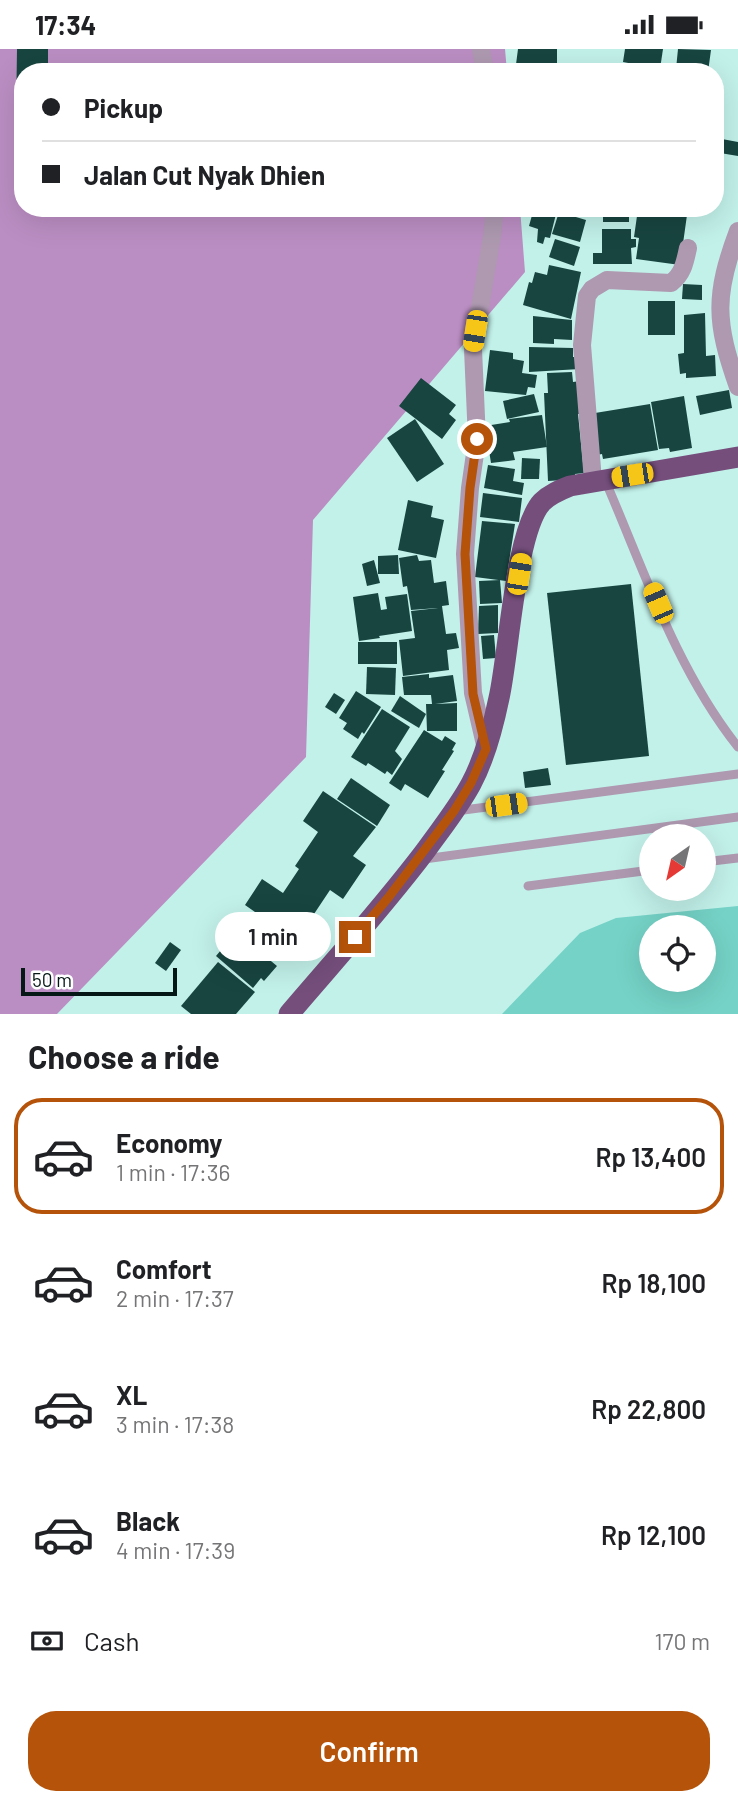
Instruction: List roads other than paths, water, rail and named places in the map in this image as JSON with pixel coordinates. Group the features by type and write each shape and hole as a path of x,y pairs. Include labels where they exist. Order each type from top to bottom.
{"highway":[{"path":"289,1014 419,860 471,783 486,749 499,698 523,549 530,522 541,503 553,493 570,486 738,457"}],"street":[{"path":"486,749 473,694 465,554 477,439 473,349 494,217"},
{"path":"738,230 721,280 719,302 722,331 738,387"},
{"path":"599,480 582,345 587,296 592,289 607,280 671,283 684,268 688,248"}],"lane":[{"path":"599,480 679,653 701,694 738,747"},
{"path":"454,811 738,773"},
{"path":"419,860 738,817"},
{"path":"716,861 738,858"},
{"path":"528,886 639,872"}]}
